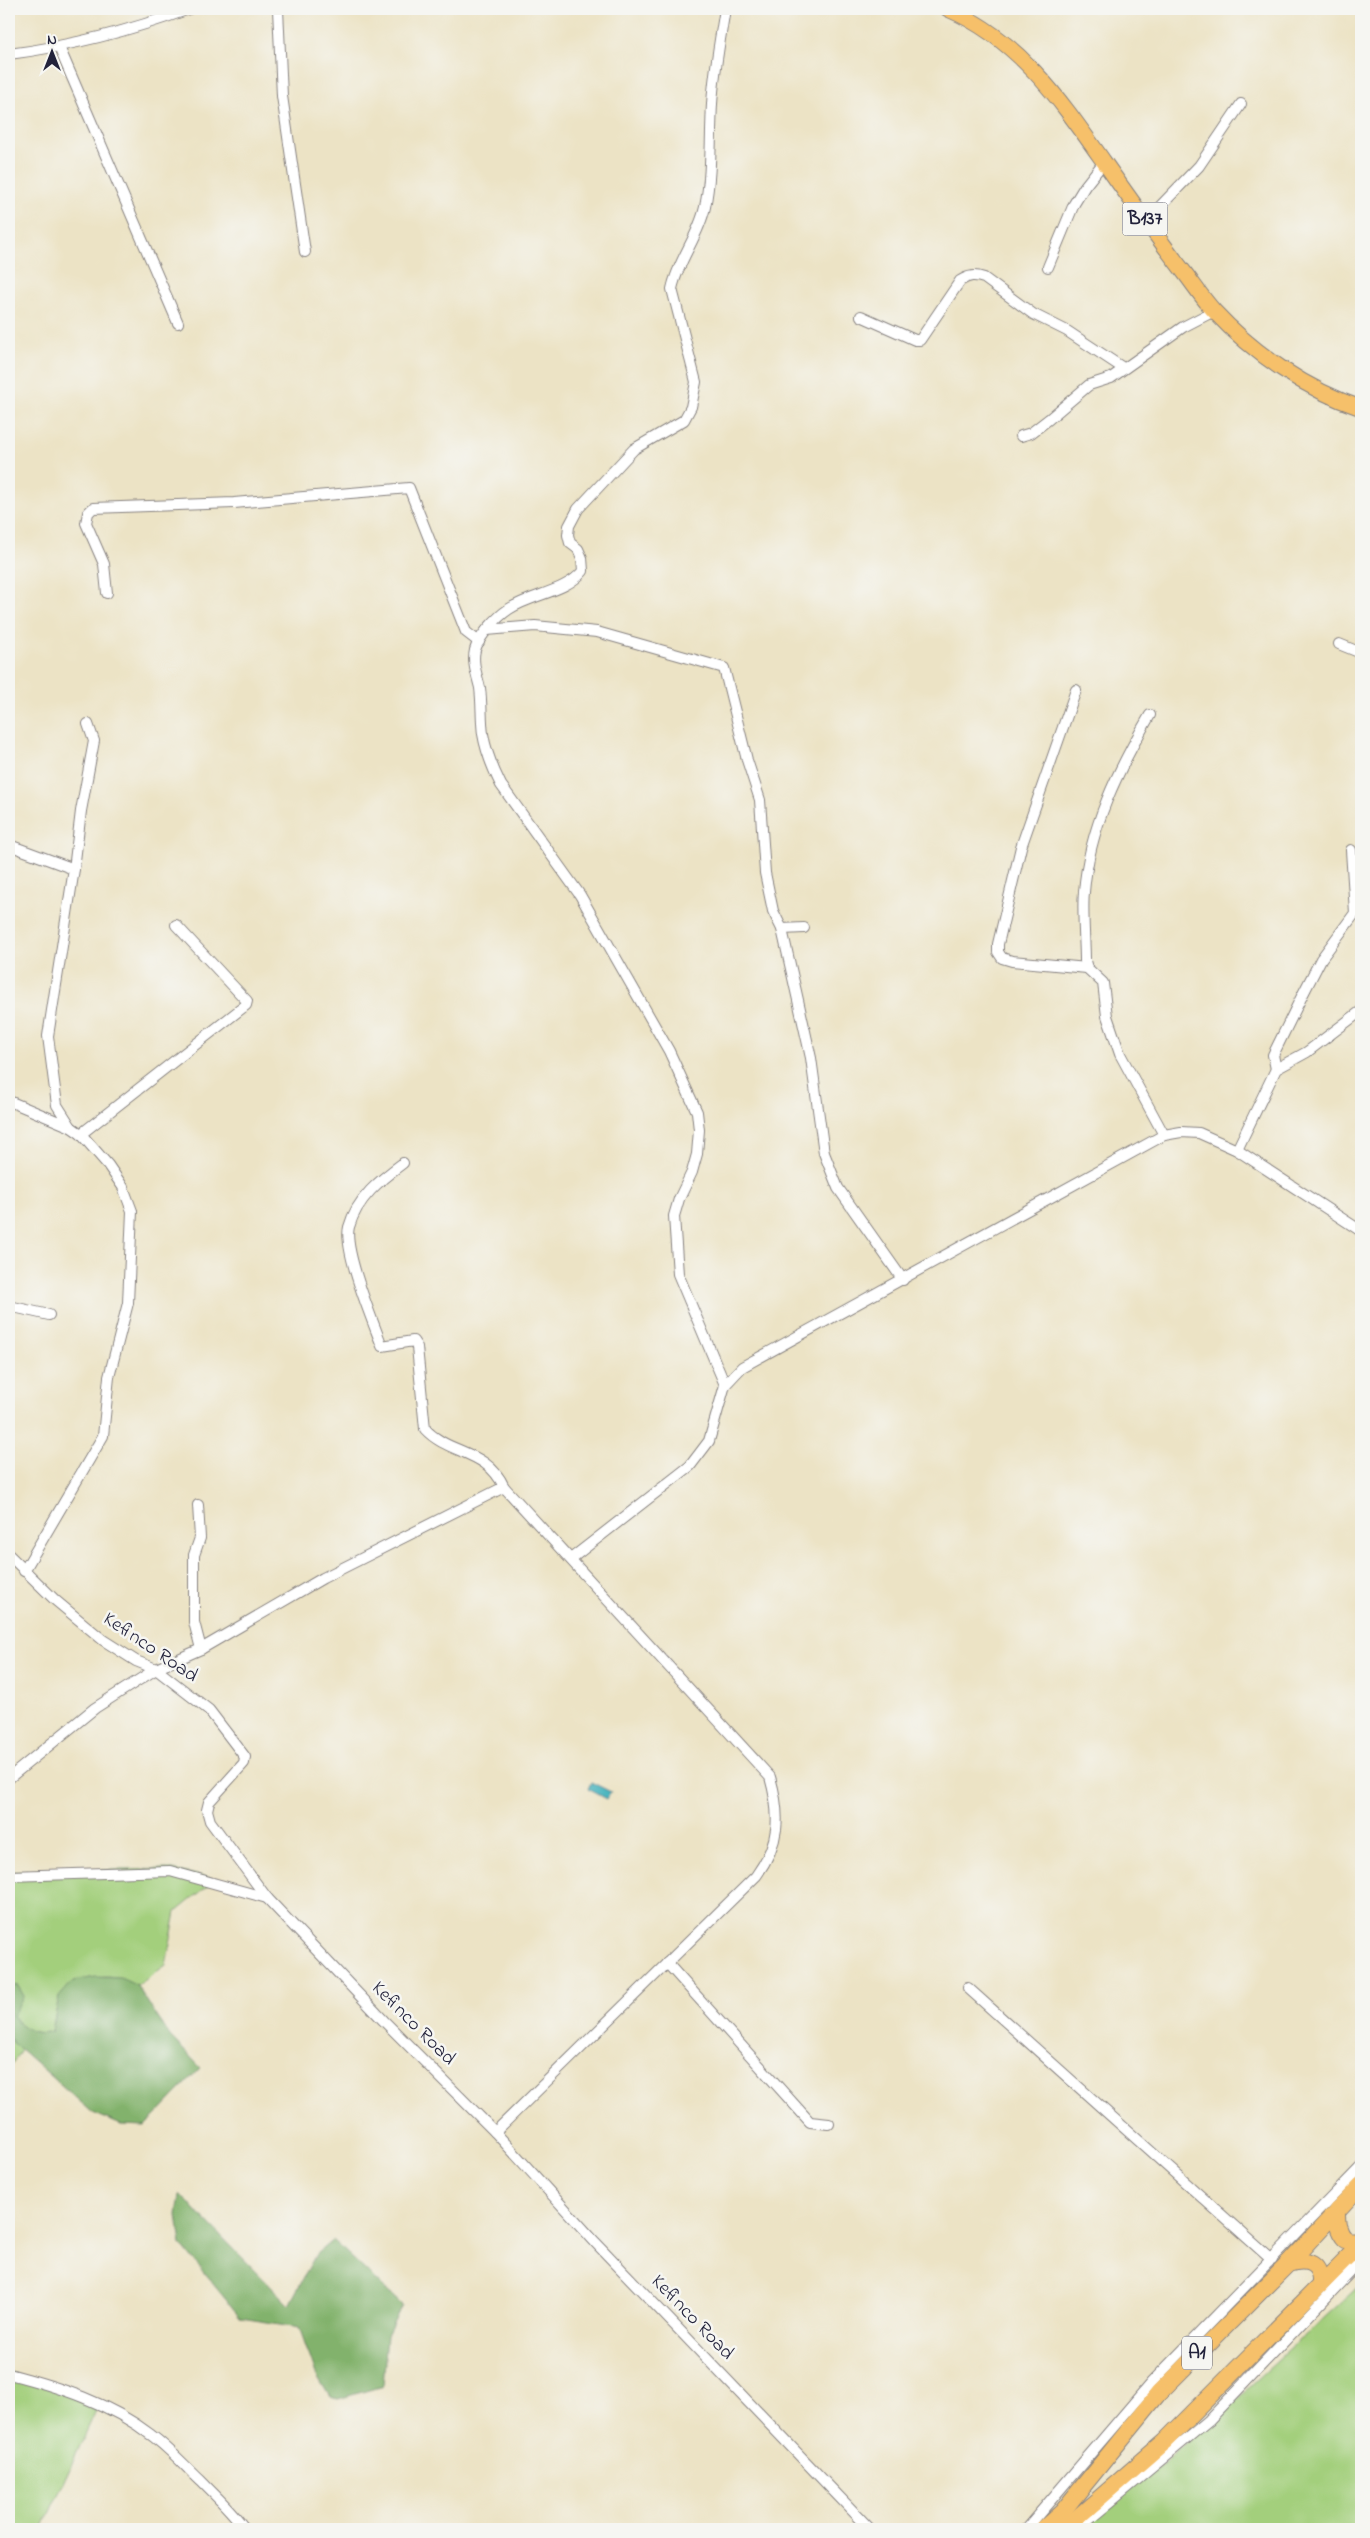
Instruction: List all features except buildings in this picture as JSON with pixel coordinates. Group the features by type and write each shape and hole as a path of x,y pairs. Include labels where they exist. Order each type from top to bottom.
{"highway":[{"name":"A1","path":"1043,2529 1062,2512 1158,2394 1288,2264 1361,2185"},
{"path":"1337,2210 1337,2223 1341,2235 1346,2240 1361,2243"},
{"name":"A1","path":"1064,2529 1164,2442 1361,2243"},
{"path":"1288,2264 1302,2261 1312,2263 1318,2268 1320,2285"}],"main road":[{"name":"B137","path":"948,9 990,31 1038,74 1071,114 1146,221 1214,311 1240,335 1297,378 1330,398 1361,408"}],"street":[{"path":"9,54 59,48 144,26 189,9"},
{"path":"278,9 282,96 305,252"},
{"path":"725,9 712,102 708,185 704,210 674,278 672,289 696,382 691,407 684,420 634,449 578,509 569,526 570,543 578,549 582,558 583,571 575,580 534,596 508,609 487,630 474,652 474,666 480,689 483,734 492,767 501,785 580,895 669,1051 697,1112 699,1130 697,1154 692,1172 674,1216 678,1274 725,1385"},
{"path":"59,48 178,323"},
{"path":"1146,221 1199,166 1241,104"},
{"path":"1048,267 1071,211 1085,186 1104,162"},
{"path":"860,316 915,340 920,340 960,281 967,276 976,276 984,278 1033,314 1067,332 1123,368"},
{"path":"1021,436 1031,433 1043,424 1088,385 1111,378 1183,328 1214,311"},
{"path":"107,593 104,564 86,523 88,514 93,508 234,503 409,488 466,632 479,642"},
{"path":"487,630 535,626 597,632 724,668 747,760 760,800 765,873 772,911 782,929 811,1058 824,1153 838,1188 903,1280"},
{"path":"1339,644 1361,653"},
{"path":"1076,690 1021,847 998,944 998,952 1002,958 1012,961 1087,968 1103,983 1107,1016 1120,1054 1164,1135"},
{"path":"1087,968 1084,894 1090,855 1103,808 1125,758 1150,716"},
{"path":"71,1127 57,1105 48,1036 81,811 94,741 88,724"},
{"path":"9,845 74,869"},
{"path":"1276,1069 1273,1055 1303,994 1321,959 1354,913 1351,850"},
{"path":"81,1134 246,1004 247,1001 243,995 221,975 176,924"},
{"path":"782,929 804,928"},
{"path":"1237,1150 1276,1069 1307,1052 1361,1011"},
{"path":"9,1101 71,1127 81,1134 123,1187 132,1211 128,1303 109,1377 103,1436 24,1571"},
{"path":"572,1558 690,1466 708,1441 725,1385 742,1367 903,1280 1149,1141 1164,1135 1181,1132 1200,1133 1237,1150 1361,1231"},
{"path":"403,1163 369,1191 349,1228 349,1241 360,1282 382,1346 413,1341 417,1348 425,1429 432,1437 476,1456 492,1467 504,1487 572,1558 770,1777 776,1799 778,1819 769,1859 756,1876 495,2132"},
{"path":"9,1306 49,1315"},
{"path":"9,1778 95,1708 156,1669 201,1649 323,1578 504,1487"},
{"path":"198,1505 200,1538 194,1555 194,1622 201,1649"},
{"name":"Kefinco Road","path":"9,1555 24,1571 102,1640 136,1661 156,1669 209,1710 244,1754 244,1763 209,1802 207,1810 210,1821 267,1898 384,2021 495,2132 595,2242 870,2529"},
{"path":"9,1876 170,1871 267,1898"},
{"path":"667,1963 810,2122 829,2124"},
{"path":"968,1988 1272,2260"},
{"path":"1026,2529 1151,2383 1361,2167"},
{"path":"1085,2527 1209,2420 1361,2261"},
{"path":"9,2374 50,2385 80,2396 115,2411 151,2434 217,2497 245,2529"},
{"path":"1085,2527 1091,2504"}],"green space":[{"path":"168,1869 216,1879 176,1912 166,1965 137,1986 115,1978 97,1978 59,1997 52,2031 35,2032 21,2025 12,2017 18,1986 9,1985 9,1872"},
{"path":"96,1977 121,1978 137,1986 170,2036 201,2068 145,2126 121,2125 93,2113 9,2039 9,1985 18,1986 24,1996 12,2017 21,2025 40,2033 52,2031 59,1997 73,1981"},
{"path":"9,2039 22,2049 9,2068"},
{"path":"180,2194 289,2305 316,2254 333,2240 402,2305 387,2335 383,2386 338,2399 330,2397 316,2374 299,2327 241,2318 181,2245 177,2215"},
{"path":"1361,2284 1361,2529 1085,2529 1212,2421"},
{"path":"9,2373 99,2404 42,2529 9,2529"}],"water":[{"path":"591,1782 611,1792 607,1799 588,1789"}]}
